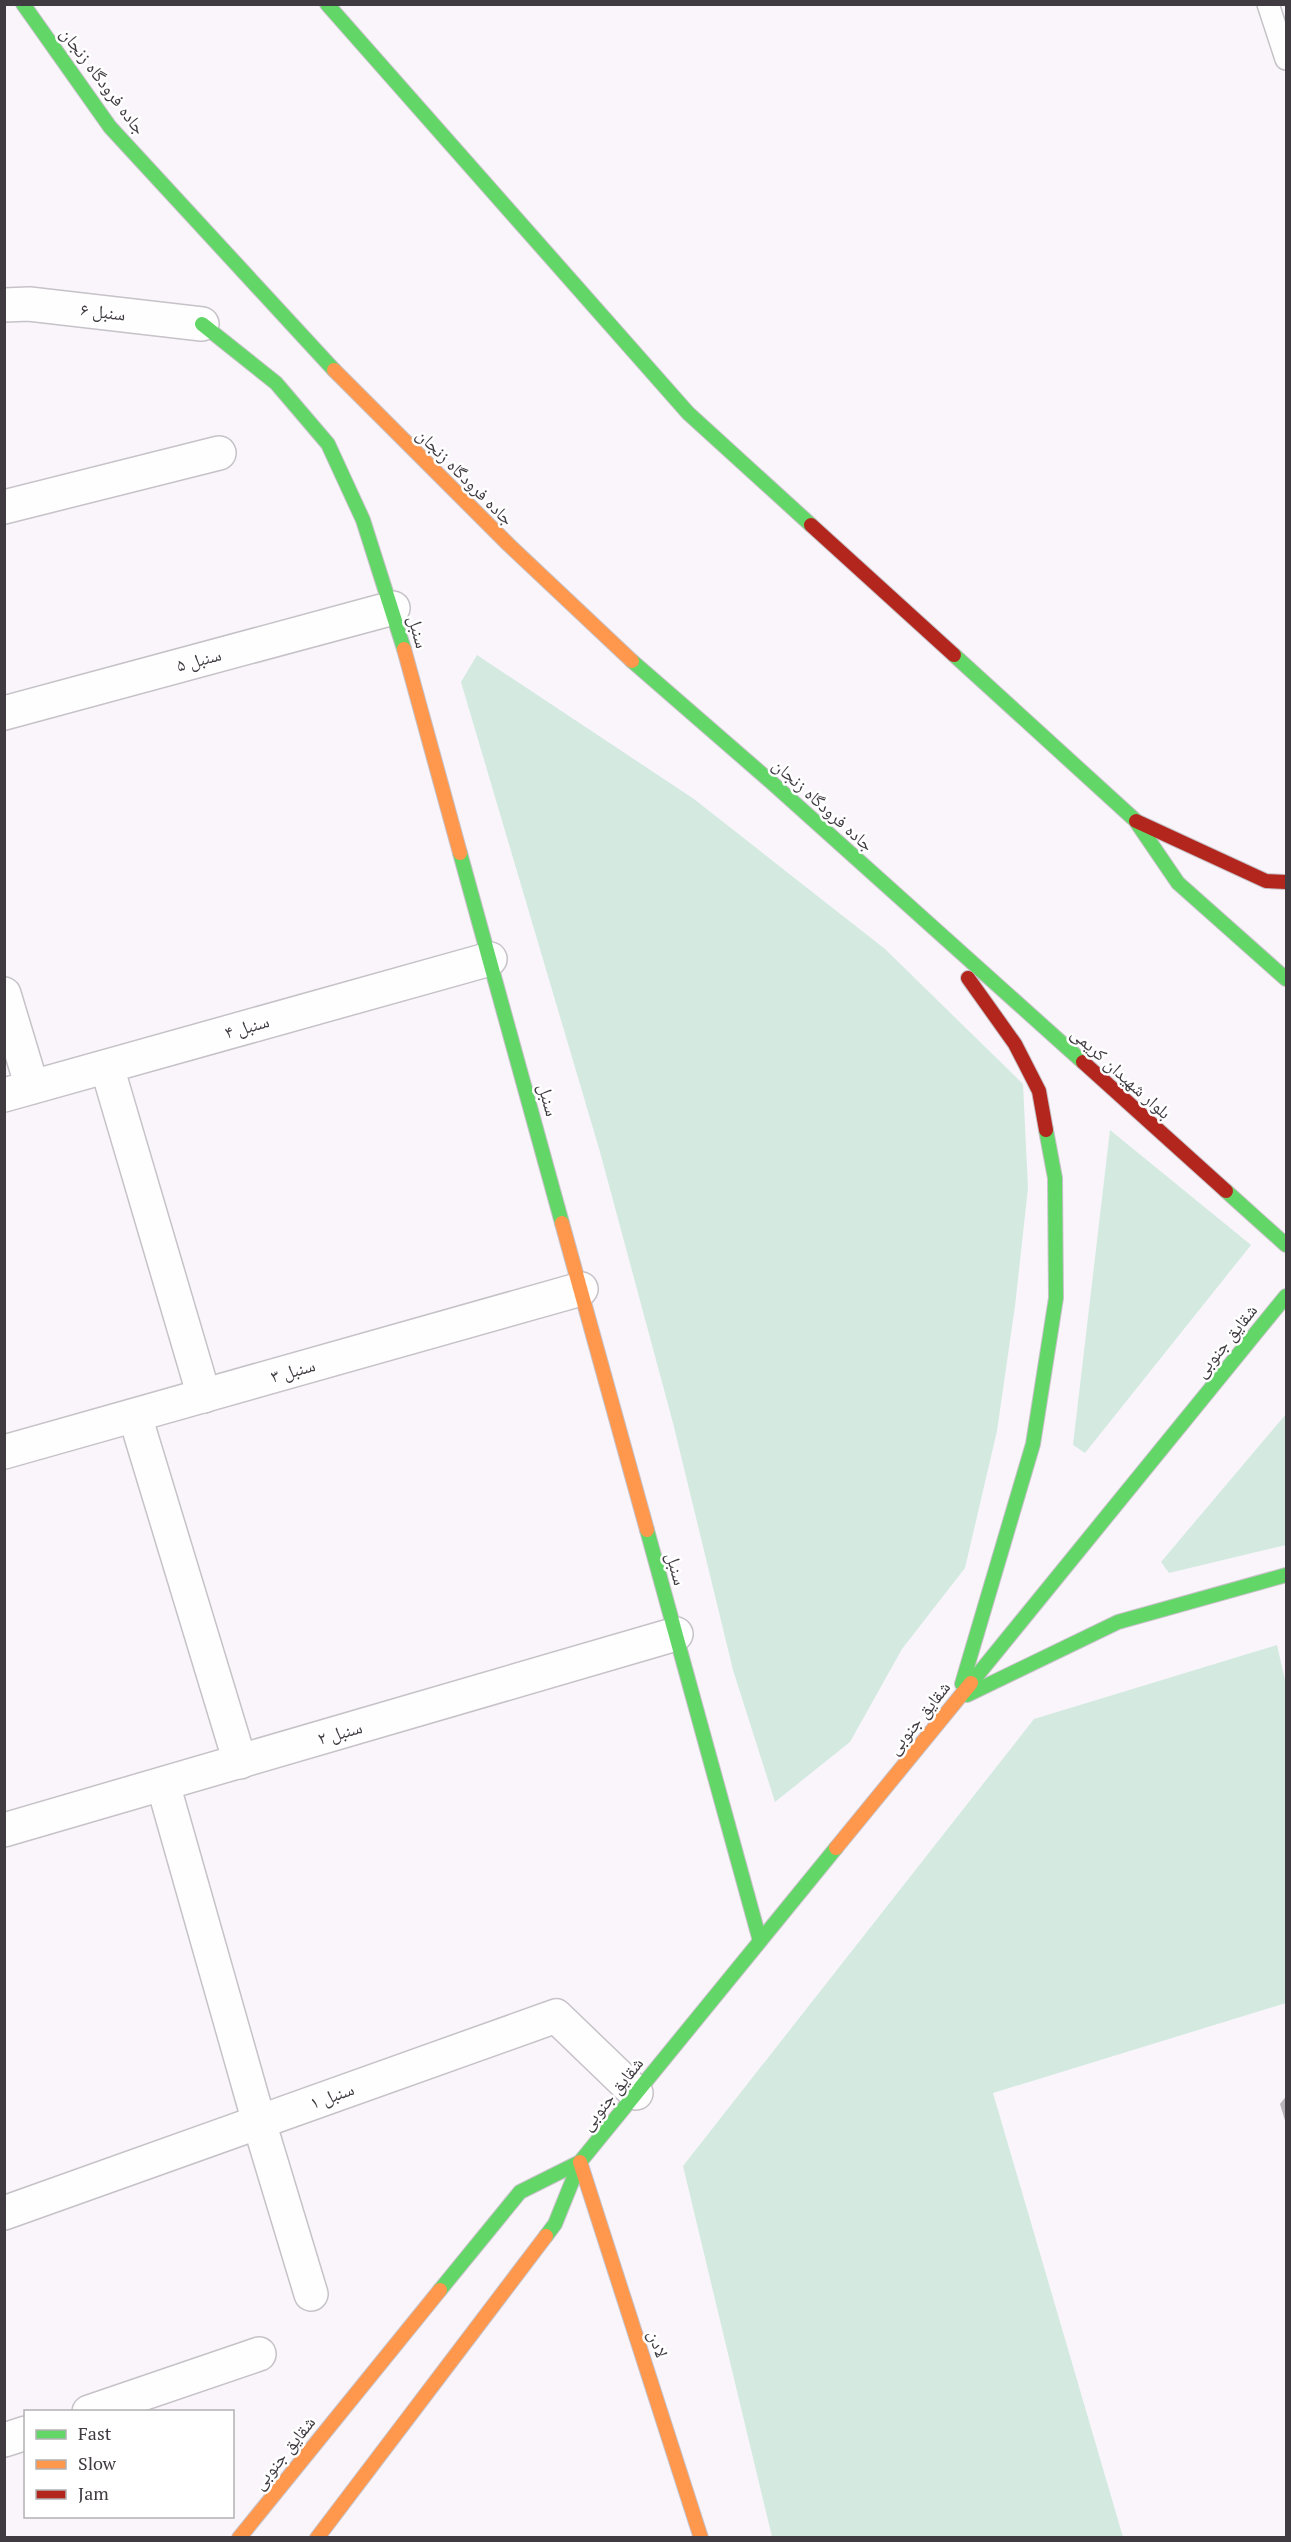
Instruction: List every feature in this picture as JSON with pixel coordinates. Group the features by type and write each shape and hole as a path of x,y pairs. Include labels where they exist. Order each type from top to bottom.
{"main road":[{"name":"جاده فرودگاه زنجان","path":"23,4 110,127 358,396 509,545 637,666 770,781 932,928"},
{"path":"327,4 688,413 1134,820 1178,883 1287,979"},
{"name":"سنبل","path":"202,324 276,383 328,444 363,520 393,608 760,1941"},
{"path":"1134,820 1266,880 1287,882"},
{"name":"بلوار شهیدان کریمی","path":"932,928 1287,1245"},
{"path":"932,928 1015,1044 1039,1091 1055,1178 1056,1298 1033,1444 957,1700"},
{"name":"شقایق جنوبی","path":"317,2538 555,2224 580,2162 1287,1296"},
{"path":"957,1700 1118,1622 1287,1575"},
{"name":"شقایق جنوبی","path":"239,2538 520,2192 580,2162"},
{"name":"لادن","path":"580,2162 701,2538"}],"street":[{"name":"سنبل ۶","path":"4,305 29,304 202,324"},
{"path":"4,507 219,453"},
{"name":"سنبل ۵","path":"4,713 393,608"},
{"name":"سنبل ۴","path":"18,1091 490,959"},
{"path":"4,994 18,1091"},
{"path":"107,1066 204,1396"},
{"name":"سنبل ۳","path":"4,1452 581,1289"},
{"path":"135,1416 240,1762"},
{"name":"سنبل ۲","path":"4,1830 676,1634"},
{"path":"163,1784 259,2122 311,2294"},
{"name":"سنبل ۱","path":"4,2213 556,2016 636,2093"},
{"path":"95,2410 259,2354"},
{"path":"4,2440 24,2434"}],"lane":[{"path":"1268,4 1287,59"}],"green space":[{"path":"477,655 694,799 885,949 1023,1084 1028,1188 1015,1306 997,1431 965,1568 902,1649 850,1742 775,1802 733,1670 673,1423 600,1152 461,682"},
{"path":"1110,1130 1251,1245 1085,1453 1073,1445"},
{"path":"1286,1414 1286,1545 1169,1573 1161,1562"},
{"path":"1277,1645 1286,1684 1286,2003 993,2093 1123,2537 772,2537 683,2166 1034,1719"}],"traffic: fast":[{"path":"23,4 110,127 334,370"},
{"path":"327,4 688,413 811,525"},
{"path":"202,324 276,383 328,444 363,520 404,649"},
{"path":"954,655 1135,820 1178,883 1286,979"},
{"path":"632,661 770,781 1083,1062"},
{"path":"460,853 562,1223"},
{"path":"962,1684 1033,1444 1056,1298 1055,1178 1046,1130"},
{"path":"1226,1191 1286,1245"},
{"path":"971,1683 1286,1296"},
{"path":"647,1530 760,1941"},
{"path":"967,1695 1118,1622 1286,1575"},
{"path":"546,2236 555,2224 580,2162 836,1848"},
{"path":"440,2290 520,2192 580,2162"}],"traffic: slow":[{"path":"334,370 509,545 632,661"},
{"path":"404,649 460,853"},
{"path":"562,1223 647,1530"},
{"path":"836,1848 971,1683"},
{"path":"580,2162 701,2538"},
{"path":"317,2538 546,2236"},
{"path":"239,2538 440,2290"}],"traffic: jam":[{"path":"811,525 954,655"},
{"path":"1136,821 1266,881 1286,882"},
{"path":"968,978 1015,1044 1039,1091 1046,1130"},
{"path":"1083,1062 1226,1191"}]}
